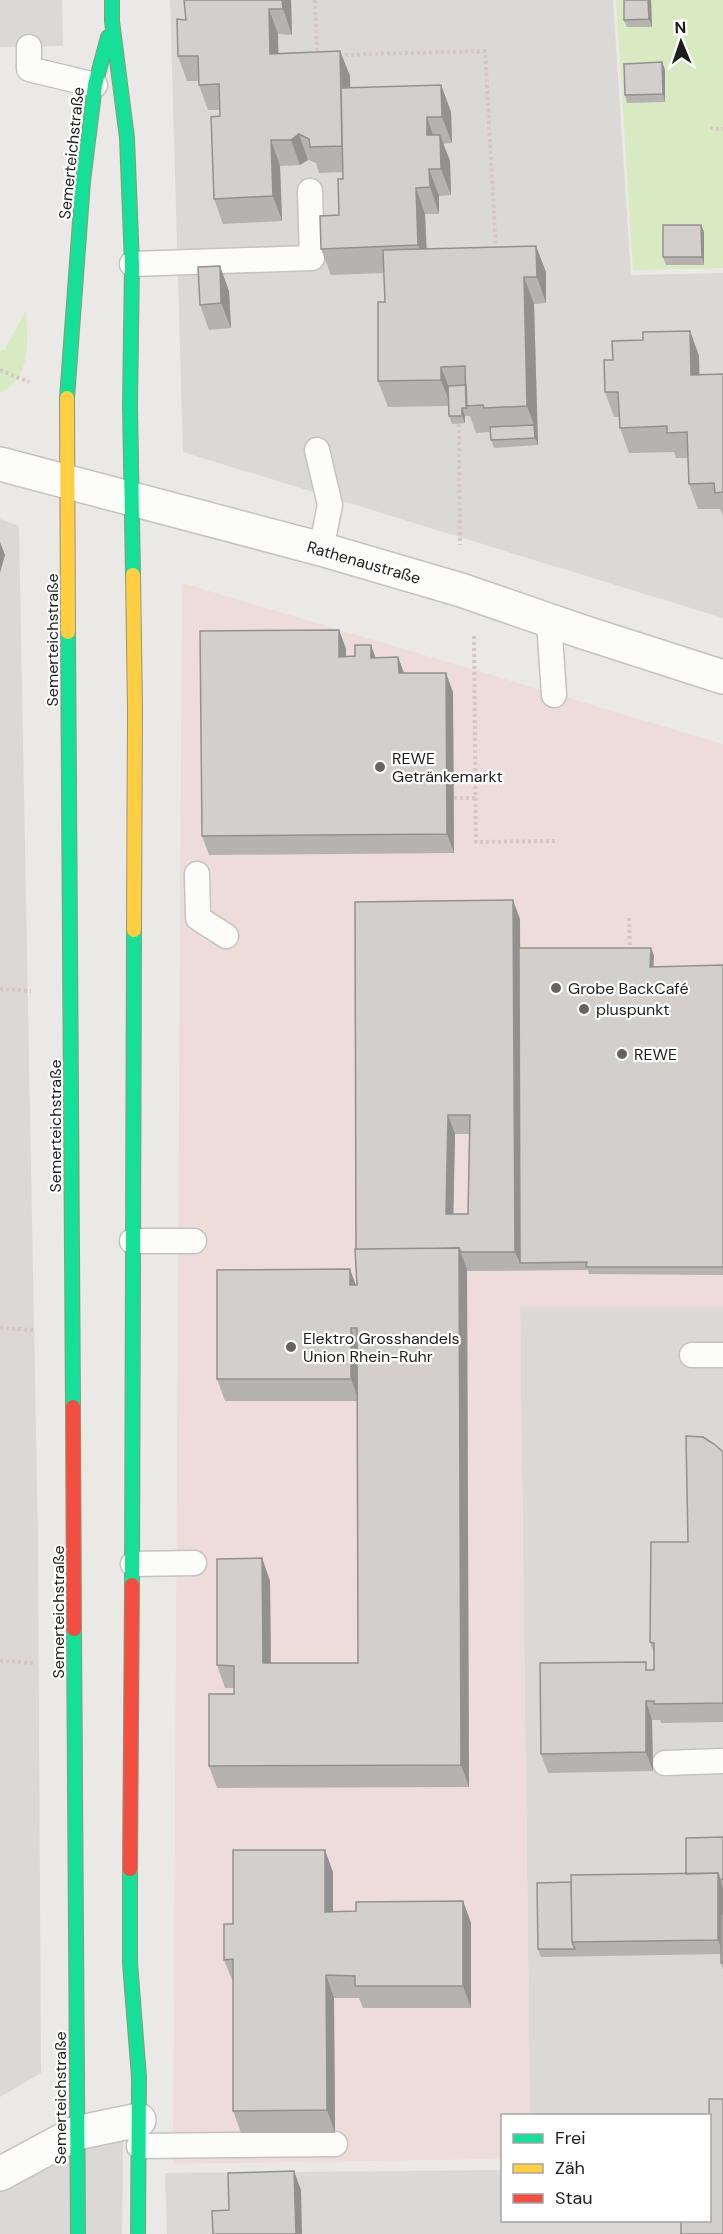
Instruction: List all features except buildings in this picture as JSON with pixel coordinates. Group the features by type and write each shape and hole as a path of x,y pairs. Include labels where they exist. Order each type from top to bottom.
{"main road":[{"name":"Semerteichstraße","path":"112,0 112,21 127,138 132,264 130,405 135,709 130,1963 139,2077 138,2234"},
{"name":"Semerteichstraße","path":"78,2234 67,390 83,182 95,85 112,21"}],"street":[{"name":"Rathenaustraße","path":"0,464 321,549 474,594 549,621 723,677"},
{"path":"0,2174 76,2133 139,2133"}],"lane":[{"path":"29,47 29,69 95,85"},
{"path":"132,264 312,258 310,191"},
{"path":"317,450 330,505 321,549"},
{"path":"549,621 554,695"},
{"path":"197,874 198,918 226,936"},
{"path":"132,1241 194,1241"},
{"path":"692,1355 723,1355"},
{"path":"133,1564 194,1563"},
{"path":"665,1763 723,1761"},
{"path":"139,2133 335,2144"}],"path":[{"path":"315,0 316,56 485,51 496,257"},
{"path":"710,128 723,129"},
{"path":"0,370 29,382"},
{"path":"459,424 460,545"},
{"path":"474,594 476,842 557,842"},
{"path":"454,798 475,798"},
{"path":"629,918 630,956"},
{"path":"0,989 7,990"},
{"path":"0,1328 7,1329"},
{"path":"0,1661 6,1661"}],"shaded area":[{"path":"0,0 62,0 63,46 0,47"},
{"path":"170,0 613,0 631,275 723,273 723,618 183,452"},
{"path":"0,519 19,526 38,1538 41,2073 0,2097"},
{"path":"182,583 723,744 723,1307 520,1307 530,2114 501,2114 501,2159 173,2164"},
{"path":"520,1307 723,1307 723,2234 167,2234 165,2173 501,2170 501,2222 711,2222 711,2114 530,2114"},
{"path":"123,2136 122,2234 0,2234 0,2185 56,2156"}],"green space":[{"path":"616,0 723,0 723,268 633,270"},
{"path":"26,310 27,345 23,368 11,387 0,393 0,351 5,349"}],"traffic: fast":[{"path":"112,0 112,21 127,138 132,264 130,405 133,575"},
{"path":"67,398 83,181 95,85 108,37"},
{"path":"68,632 73,1407"},
{"path":"132,1585 134,930"},
{"path":"74,1629 78,2234"},
{"path":"130,1869 130,1963 139,2077 138,2234"}],"traffic: slow":[{"path":"67,398 68,632"},
{"path":"133,575 134,930"}],"traffic: jam":[{"path":"73,1407 74,1629"},
{"path":"130,1869 132,1585"}],"place":[{"name":"REWE Getränkemarkt","path":"380,767"},
{"name":"Grobe BackCafé","path":"556,988"},
{"name":"pluspunkt","path":"584,1009"},
{"name":"REWE","path":"622,1054"},
{"name":"Elektro Grosshandels Union Rhein-Ruhr","path":"291,1347"}]}
